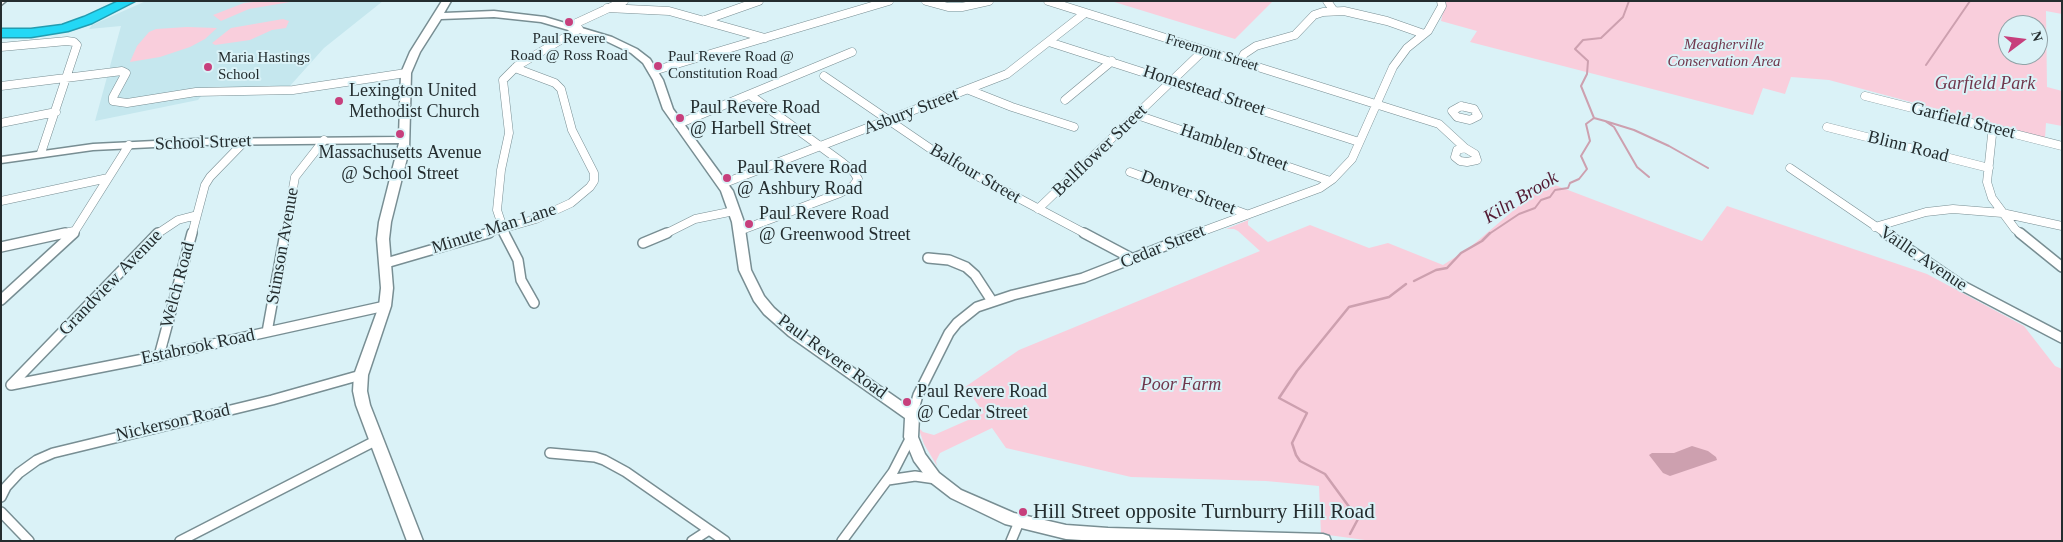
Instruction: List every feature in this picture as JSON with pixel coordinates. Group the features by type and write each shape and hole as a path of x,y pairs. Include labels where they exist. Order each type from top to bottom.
{"highway":[{"path":"1,26 26,29 56,26 89,16 114,1"},
{"path":"1,33 35,33 64,28 88,20 129,1"}],"street":[{"path":"414,541 406,512 363,405 360,391 361,375 385,306 387,288 383,239 385,222 404,150 406,73 415,52 447,1"},
{"path":"534,303 522,280 518,260 502,229 497,210 501,170 509,133 503,80 514,68 574,28 607,8 624,1"},
{"path":"705,20 759,1"},
{"path":"653,71 889,1"},
{"path":"926,1 948,7 962,7 989,1"},
{"name":"Freemont Street","path":"1048,1 1438,124"},
{"path":"1328,1 1334,11"},
{"name":"Cedar Street","path":"842,541 888,480 902,457 911,437 912,416 922,387 952,329 974,309 992,301 1083,278 1246,214 1320,188 1330,181 1352,159 1376,103 1398,61 1407,48 1424,34 1437,17 1442,6 1440,1"},
{"path":"607,8 669,11 765,38"},
{"path":"1240,62 1244,54 1256,46 1295,36 1314,15 1334,11 1374,18 1424,34"},
{"name":"Asbury Street","path":"722,184 1008,74 1084,13"},
{"name":"Paul Revere Road","path":"439,16 510,14 542,19 609,39 629,48 642,57 653,71 668,109 727,191 739,231 745,270 759,298 769,311 804,340 912,416"},
{"path":"1,47 58,42 74,42 77,45 42,153"},
{"name":"Homestead Street","path":"1049,42 1359,142"},
{"name":"Bellflower Street","path":"1038,210 1173,82 1204,50"},
{"path":"678,124 852,52"},
{"path":"1065,100 1112,61"},
{"name":"Minute Man Lane","path":"386,263 536,219 571,203 582,195 594,180 594,172 572,130 561,89 555,83 514,68"},
{"path":"1,86 122,71 126,73 113,97 113,101 118,103 210,91 295,89 406,73"},
{"name":"Balfour Street","path":"824,76 947,160 1133,259"},
{"path":"969,90 1012,107 1074,127"},
{"path":"739,231 853,186 858,178 857,175 821,146 750,95"},
{"name":"Garfield Street","path":"1865,96 2062,146"},
{"path":"1,123 56,112"},
{"name":"Hamblen Street","path":"1137,115 1330,181"},
{"path":"1457,117 1438,124 1465,148"},
{"name":"Blinn Road","path":"1827,127 1989,168"},
{"path":"1996,129 1992,135 1987,182 1992,198 2015,229 2062,267"},
{"name":"Stimson Avenue","path":"267,332 295,177 324,140"},
{"name":"School Street","path":"1,160 42,153 129,145 245,141 405,140"},
{"path":"196,215 205,185 210,177 245,141"},
{"path":"1,300 76,230 129,145"},
{"name":"Vaille Avenue","path":"1790,168 1960,285 2062,338"},
{"name":"Denver Street","path":"1130,172 1246,214"},
{"path":"1,201 108,178"},
{"path":"1875,227 1910,215 1938,209 2002,213 2062,226"},
{"path":"643,242 659,237 695,219 734,211"},
{"name":"Welch Road","path":"159,356 196,215"},
{"name":"Grandview Avenue","path":"11,386 160,232 178,220 196,215"},
{"path":"1,246 76,230"},
{"path":"928,258 950,260 966,267 975,275 992,301"},
{"name":"Estabrook Road","path":"11,386 159,356 385,306"},
{"name":"Nickerson Road","path":"2,494 19,473 37,460 53,453 272,400 361,375"},
{"path":"911,437 923,463 936,479 973,503 1020,522 1060,531 1090,534 1323,541"},
{"path":"180,541 377,440"},
{"path":"550,453 595,457 604,460 626,472 725,541"},
{"path":"888,480 915,476 936,479"},
{"path":"1,512 29,541"},
{"path":"1012,541 1020,522"},
{"path":"692,541 709,530"}],"shaded area":[{"name":"Maria Hastings School","path":"146,1 383,1 324,48 289,87 207,89 198,100 95,121 121,26 89,29 92,25"},
{"path":"1692,446 1708,451 1717,460 1670,476 1663,473 1649,455 1652,453 1674,453"}],"green space":[{"path":"296,1 249,9 221,21 213,15 244,3"},
{"path":"1111,1 1273,1 1235,39"},
{"name":"Meagherville Conservation Area","path":"1439,1 2062,1 2062,14 2046,11 2046,15 1998,15 1998,65 2047,65 2047,87 2062,91 2062,126 2046,123 2045,138 1829,80 1791,77 1785,94 1763,88 1753,115 1470,42 1477,31 1441,21 1445,3"},
{"path":"283,19 289,21 286,28 272,30 250,40 215,45 212,43 231,28"},
{"path":"217,28 205,39 190,47 160,57 130,62 137,46 149,32 156,29"},
{"name":"Poor Farm","path":"1547,182 1702,241 1727,206 1927,274 2024,326 2055,366 2062,369 2062,541 1372,541 1321,534 1319,486 1266,481 1131,477 1006,448 992,428 940,453 936,461 937,466 924,444 918,427 923,432 934,435 984,413 965,387 1019,350 1260,251 1238,231 1226,229 1251,219 1248,221 1248,225 1268,242 1310,225 1369,248 1388,243 1443,265 1468,249"}],"waterway":[{"name":"Kiln Brook","path":"1594,118 1581,86 1587,74 1588,61 1575,49 1583,40 1601,38 1623,17 1629,1"},
{"path":"1926,65 1970,1"},
{"name":"Kiln Brook","path":"1489,234 1519,214 1535,208 1541,200 1550,197 1555,190 1568,188 1570,183 1579,179 1587,169 1581,156 1590,141 1586,124 1594,118"},
{"path":"1594,118 1605,121"},
{"path":"1605,121 1634,130 1669,146 1708,168"},
{"path":"1605,121 1614,127 1637,167 1649,177"},
{"name":"Kiln Brook","path":"1414,281 1436,270 1447,268 1461,253 1482,241 1489,234"},
{"name":"Kiln Brook","path":"1350,534 1358,519 1325,474 1300,461 1296,455 1292,443 1307,413 1279,398 1297,371 1349,307 1389,297 1406,284"}],"place":[{"name":"Paul Revere Road @ Ross Road","path":"569,22"},
{"name":"Paul Revere Road @ Constitution Road","path":"658,66"},
{"name":"Maria Hastings School","path":"208,67"},
{"name":"Lexington United Methodist Church","path":"339,101"},
{"name":"Paul Revere Road @ Harbell Street","path":"680,118"},
{"name":"Massachusetts Avenue @ School Street","path":"400,134"},
{"name":"Paul Revere Road @ Ashbury Road","path":"727,178"},
{"name":"Paul Revere Road @ Greenwood Street","path":"749,224"},
{"name":"Paul Revere Road @ Cedar Street","path":"907,402"},
{"name":"Hill Street opposite Turnburry Hill Road","path":"1023,512"}],"park label":[{"name":"Garfield Park","path":"1985,84"}]}
